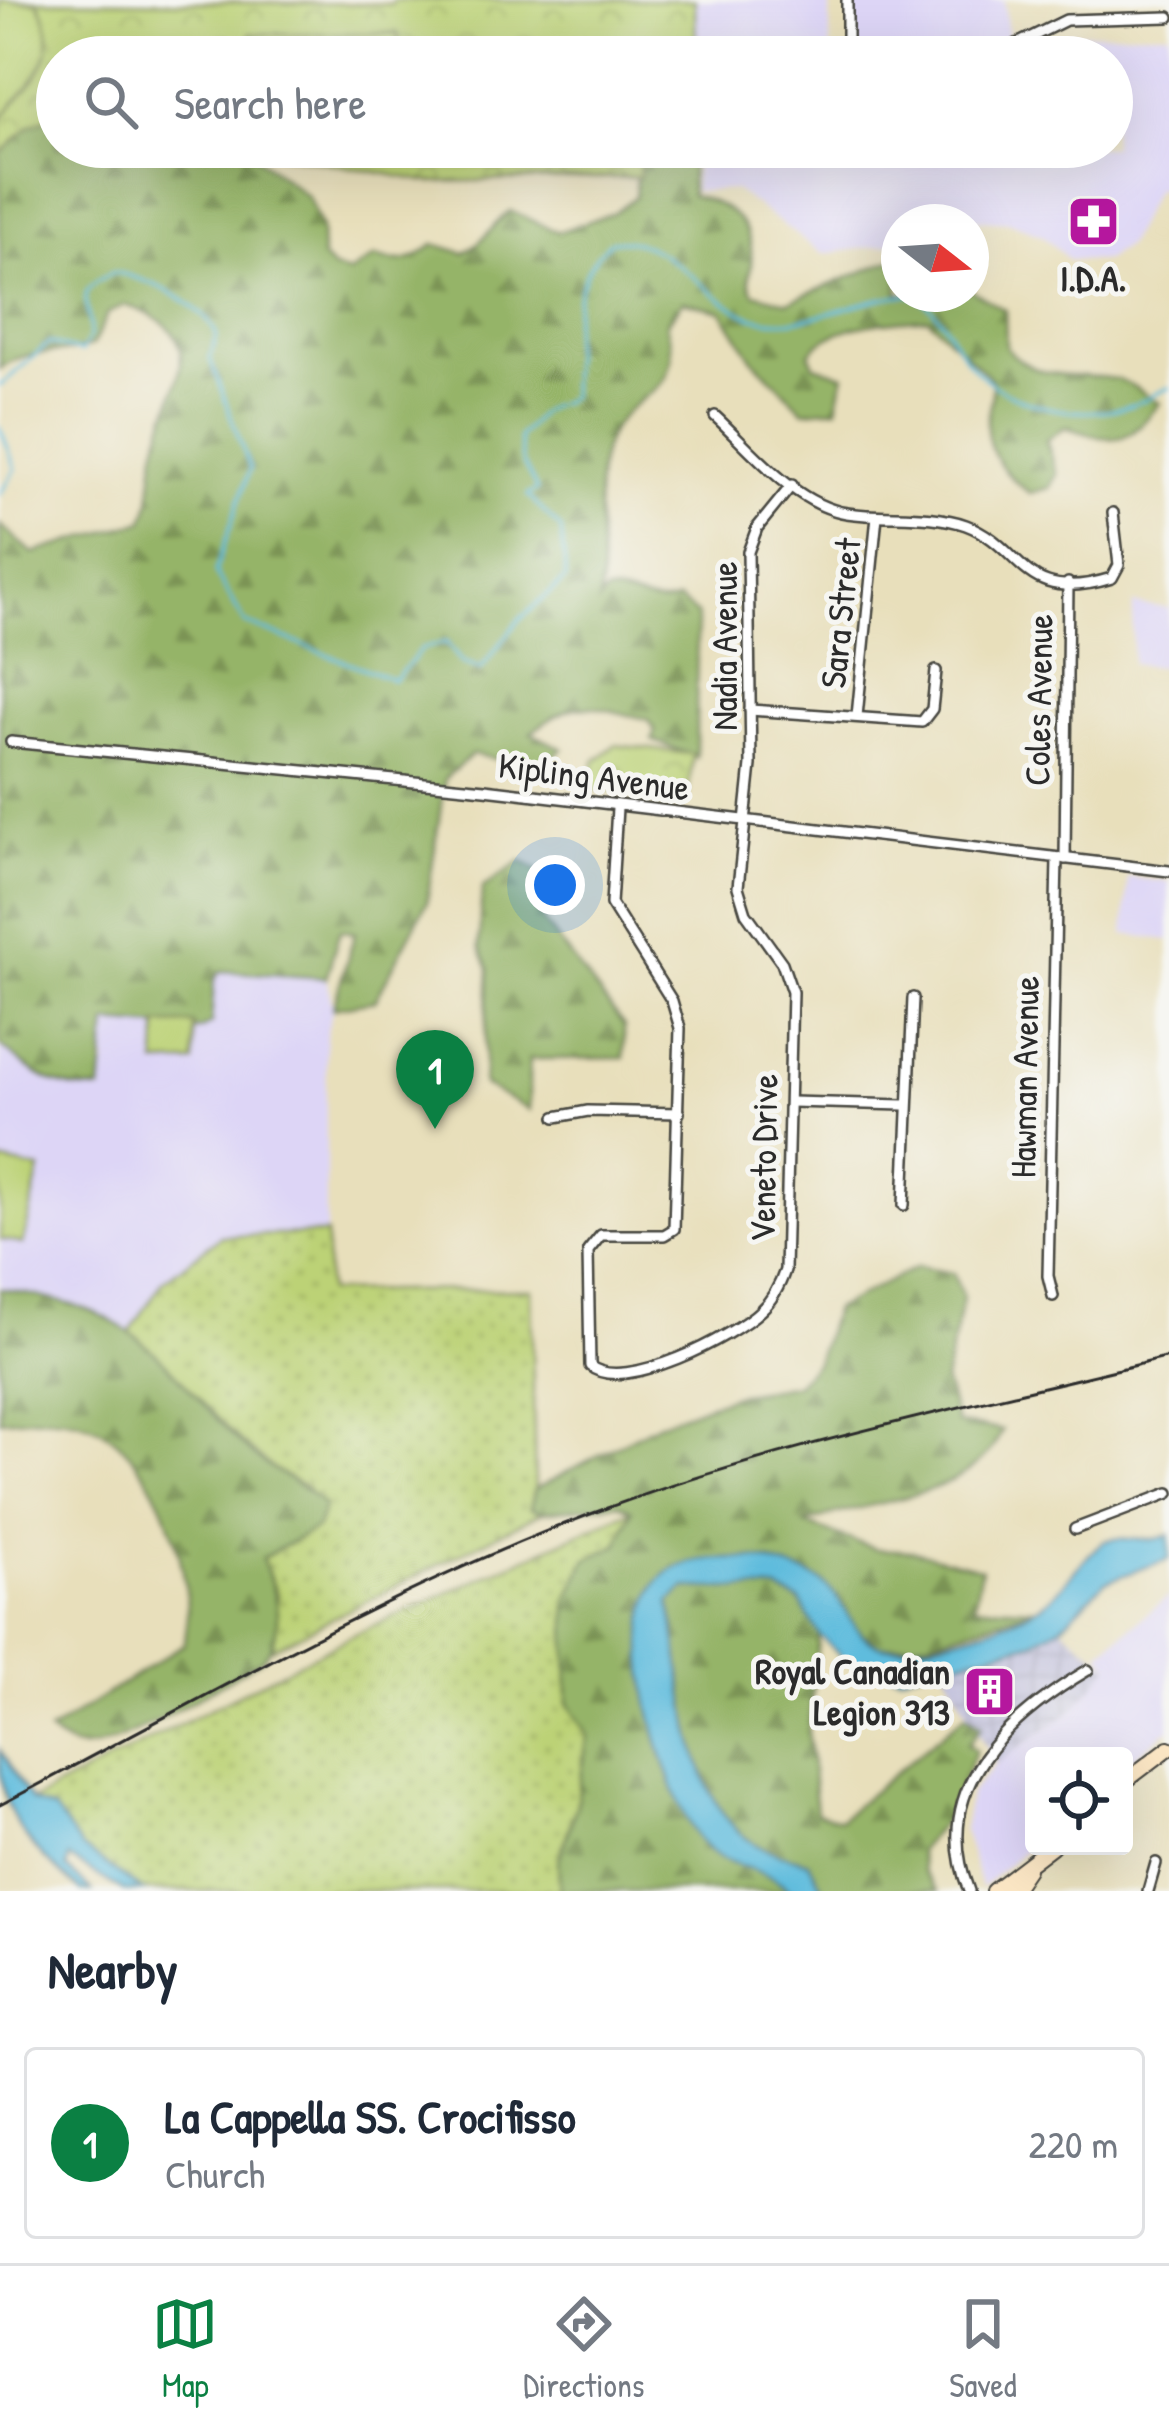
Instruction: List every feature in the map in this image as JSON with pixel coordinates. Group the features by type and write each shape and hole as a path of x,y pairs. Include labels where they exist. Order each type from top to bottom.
{"main road":[{"path":"1133,1775 1169,1748"},
{"path":"993,1891 1042,1855"},
{"path":"1012,1891 1027,1869"}],"street":[{"path":"847,0 847,36"},
{"path":"1033,36 1066,20 1169,17"},
{"path":"715,416 792,485 830,509 970,526 1025,573 1068,583"},
{"name":"Nadia Avenue","path":"745,821 750,710 748,552 757,528 792,485"},
{"name":"Coles Avenue","path":"1061,858 1068,583 1107,580 1116,574 1119,530 1113,513"},
{"name":"Sara Street","path":"857,716 877,516"},
{"path":"750,710 922,722 932,710 936,670"},
{"name":"Kipling Avenue","path":"11,742 1169,871"},
{"name":"Veneto Drive","path":"617,808 610,897 622,928 677,1015 679,1113 674,1229 658,1235 601,1235 590,1246 588,1360 597,1372 653,1369 746,1321 771,1300 787,1259 792,992 782,963 749,919 740,896 745,821"},
{"name":"Hawman Avenue","path":"1053,1296 1048,1276 1061,858"},
{"path":"904,1204 904,1105 913,998"},
{"path":"791,1102 904,1105"},
{"path":"556,1117 588,1111 679,1113"},
{"path":"1075,1529 1169,1493"},
{"path":"969,1891 956,1827 972,1774 1002,1733 1088,1670"},
{"path":"1148,1891 1156,1863"}],"shaded area":[{"path":"695,0 830,0 830,36 696,36"},
{"path":"854,0 1004,0 1006,36 855,36"},
{"path":"1169,32 1169,189 1155,189 1126,246 1105,261 1069,260 1043,236 1011,222 989,220 989,204 881,204 881,246 823,254 735,190 694,191 695,168 1133,168 1133,36 1066,36"},
{"path":"1133,604 1169,608 1169,668 1132,664"},
{"path":"1128,877 1169,882 1169,940 1124,934"},
{"path":"220,971 326,978 333,1008 326,1034 326,1234 221,1236 163,1281 129,1333 91,1311 0,1288 0,1048 18,1060 106,1066 106,1022 191,1031"},
{"path":"1169,1596 1169,1729 1133,1758 1133,1747 1025,1747 1025,1850 981,1888 963,1829 970,1793 996,1764 1075,1708 1110,1666 1100,1652"},
{"path":"1061,1626 1110,1666 1075,1708 996,1764 942,1664 1030,1643"}],"green space":[{"path":"0,0 392,4 393,0 695,0 696,36 36,36 36,123 0,154"},
{"path":"0,0 38,2 49,36 36,36 36,76 0,121"},
{"path":"398,33 398,36 250,36"},
{"path":"36,123 36,168 270,168 308,197 321,228 322,258 333,269 350,273 375,257 407,260 434,244 464,253 510,211 558,232 613,213 635,197 637,168 690,168 691,195 727,210 743,226 751,249 754,293 788,302 881,264 881,312 989,312 989,301 1005,310 1006,347 1031,367 1120,380 1160,403 1137,428 1119,438 1065,427 1046,440 1057,474 1050,488 1030,493 1007,473 991,448 987,429 991,379 928,318 864,325 820,343 810,353 814,365 844,375 837,408 804,411 753,359 722,311 683,301 666,324 671,348 665,379 620,420 602,455 597,496 599,602 606,593 660,603 679,600 697,615 696,757 652,740 655,729 647,719 586,707 562,713 531,733 563,749 538,768 473,754 445,778 427,902 375,1001 333,1008 355,933 340,930 326,978 220,971 214,981 211,1024 199,1030 107,1023 101,1090 69,1087 34,1072 0,1045 0,525 33,553 144,521 157,447 181,362 179,344 170,329 153,316 124,305 107,314 93,345 21,357 0,369 0,154"},
{"path":"355,168 640,168 640,177 429,182"},
{"path":"615,745 693,754 687,799 591,789 595,761"},
{"path":"522,861 540,872 542,920 624,1026 624,1058 529,1059 529,1110 483,1085 489,969 479,946 482,888"},
{"path":"194,1024 194,1063 157,1064 158,1025"},
{"path":"0,1161 40,1170 23,1244 0,1239"},
{"path":"326,1234 327,1292 531,1289 535,1489 530,1508 542,1512 273,1648 277,1594 262,1558 317,1528 307,1488 257,1456 129,1333 163,1281 221,1236"},
{"path":"917,1267 953,1273 963,1298 944,1381 957,1424 1002,1430 988,1454 943,1485 805,1524 876,1549 913,1551 981,1568 974,1606 1037,1608 933,1640 880,1647 851,1626 823,1582 769,1561 748,1558 672,1570 656,1662 653,1716 672,1783 704,1844 790,1891 560,1891 558,1862 577,1804 588,1734 568,1703 567,1601 586,1560 618,1545 632,1510 618,1503 542,1512 530,1508 535,1489 661,1422 738,1394 796,1384 816,1362 834,1309"},
{"path":"0,1288 80,1307 115,1323 157,1355 250,1452 324,1506 317,1528 262,1558 275,1596 277,1623 262,1659 173,1712 100,1745 73,1747 49,1732 184,1644 187,1617 179,1553 154,1489 116,1440 70,1418 0,1420"},
{"path":"632,1510 618,1545 586,1560 568,1702 588,1734 577,1804 558,1862 560,1891 143,1891 82,1848 54,1810 31,1801 353,1635"},
{"path":"685,1588 775,1590 800,1601 819,1635 808,1731 816,1813 840,1819 966,1714 982,1725 968,1744 976,1750 946,1819 918,1851 923,1872 938,1891 824,1891 809,1862 761,1847 732,1825 701,1768 670,1602"}],"water":[{"path":"1169,1535 1169,1559 1105,1582 1061,1626 1030,1643 900,1675 846,1661 819,1635 800,1601 776,1590 685,1588 670,1602 692,1734 714,1799 732,1825 755,1844 809,1862 824,1891 790,1891 769,1876 720,1857 699,1839 660,1749 644,1671 648,1603 660,1579 672,1570 712,1559 767,1561 823,1583 869,1640 909,1646 974,1632 1035,1609 1104,1541"},
{"path":"0,1750 31,1801 54,1810 82,1848 143,1891 124,1891 69,1858 66,1868 92,1891 81,1891 46,1860 12,1814 1,1775"}],"waterway":[{"path":"0,386 49,343 81,352 90,336 87,292 114,272 158,286 187,303 217,336 210,359 250,469 215,572 245,623 394,680 422,649 446,642 462,663 481,669 518,621 566,579 561,529 527,495 537,490 522,461 519,437 543,410 570,397 579,292 586,273 611,241 630,241 666,256 732,306 768,320 809,318 912,295 939,317 962,354 986,379 1024,401 1046,407 1114,410 1169,388"},
{"path":"0,427 16,469 0,494"}],"railway":[{"path":"0,1805 363,1614 588,1515 803,1446 1169,1357"}],"place":[{"name":"I.D.A.","path":"1093,222"},
{"name":"La Cappella SS. Crocifisso","path":"435,1129"},
{"name":"Royal Canadian Legion 313","path":"989,1692"}]}
